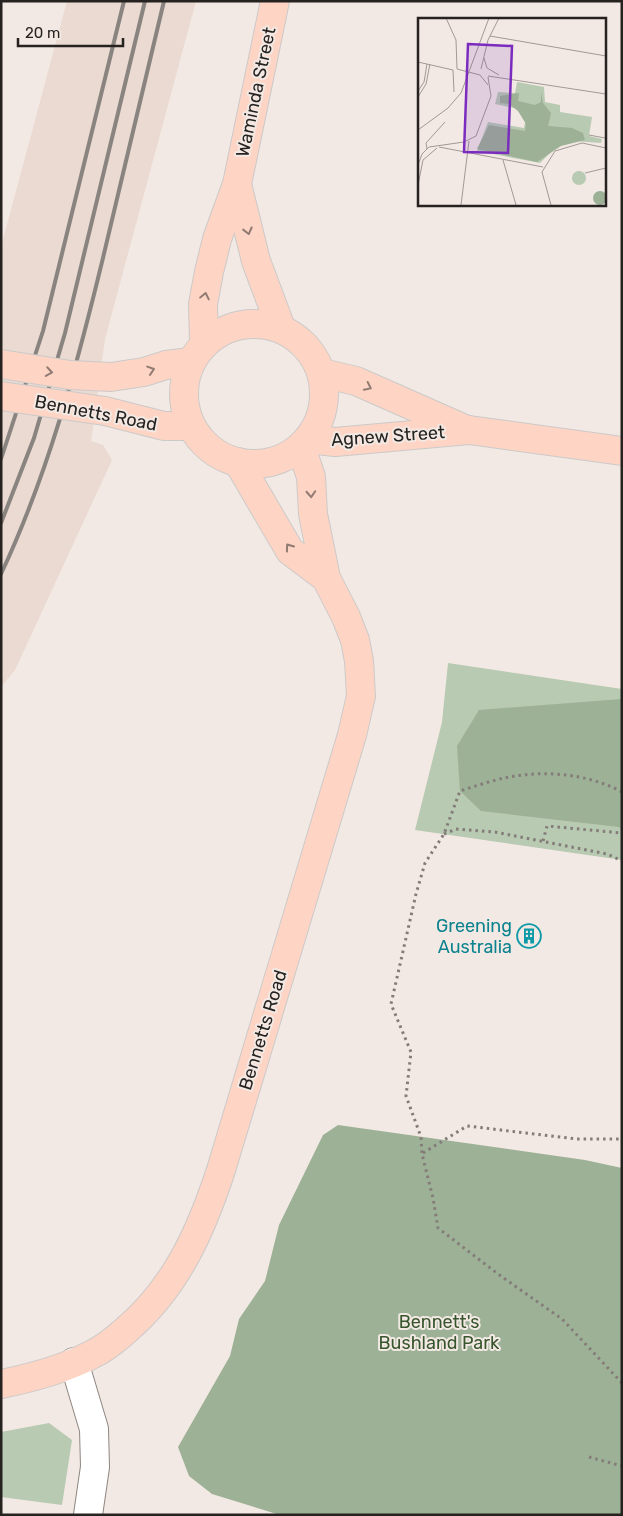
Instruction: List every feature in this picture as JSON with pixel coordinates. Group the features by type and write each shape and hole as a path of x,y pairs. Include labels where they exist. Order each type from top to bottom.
{"main road":[{"name":"Waminda Street","path":"197,353 203,304 217,239 237,184 275,1"},
{"name":"Waminda Street","path":"237,184 256,262 281,328"},
{"path":"261,324 281,328 298,339 313,354 322,373 324,396 320,418 304,443 282,458 260,464 238,462 219,455 203,442 191,426 184,405 184,383 197,353 221,332 240,325 261,324"},
{"name":"Bennetts Road","path":"1,364 70,375 111,377 144,372 197,353"},
{"name":"Agnew Street","path":"322,373 356,382 469,430"},
{"name":"Bennetts Road","path":"1,396 105,411 164,426 191,426"},
{"name":"Agnew Street","path":"304,443 469,430 622,451"},
{"name":"Bennetts Road","path":"1,1384 74,1362 93,1354 111,1343 149,1308 180,1268 196,1239 218,1178 358,712 360,696 360,679 355,640 346,617 326,578 313,514 311,477 304,443"},
{"name":"Bennetts Road","path":"238,462 290,551 326,578"}],"street":[{"path":"74,1362 92,1421 96,1447 88,1515"}],"path":[{"path":"622,792 606,783 558,774 510,777 460,790 444,834 425,863 391,1004 411,1052 406,1096 421,1137 422,1154 438,1228 498,1274 562,1319 622,1383"},
{"path":"543,842 547,826 622,833"},
{"path":"444,834 456,829 495,832 607,854 622,861"},
{"path":"422,1154 468,1126 577,1139 622,1139"},
{"path":"589,1457 622,1466"}],"shaded area":[{"path":"67,1 196,1 105,339 91,441 103,445 112,460 15,670 1,687 1,247"}],"green space":[{"path":"448,663 622,689 622,860 415,830 442,722"},
{"path":"622,699 622,830 619,827 481,811 460,791 457,746 479,710"},
{"name":"Bennett's Bushland Park","path":"338,1125 585,1160 622,1168 622,1515 280,1515 212,1494 189,1476 178,1447 230,1356 239,1319 265,1281 279,1225 323,1135"},
{"path":"49,1423 72,1440 62,1505 1,1497 1,1432"}],"railway":[{"path":"1,459 43,331 124,1"},
{"path":"1,523 34,438 65,333 145,1"},
{"path":"1,574 18,536 47,460 71,381 102,262 164,1"}],"place":[{"name":"Greening Australia","path":"529,936"}]}
